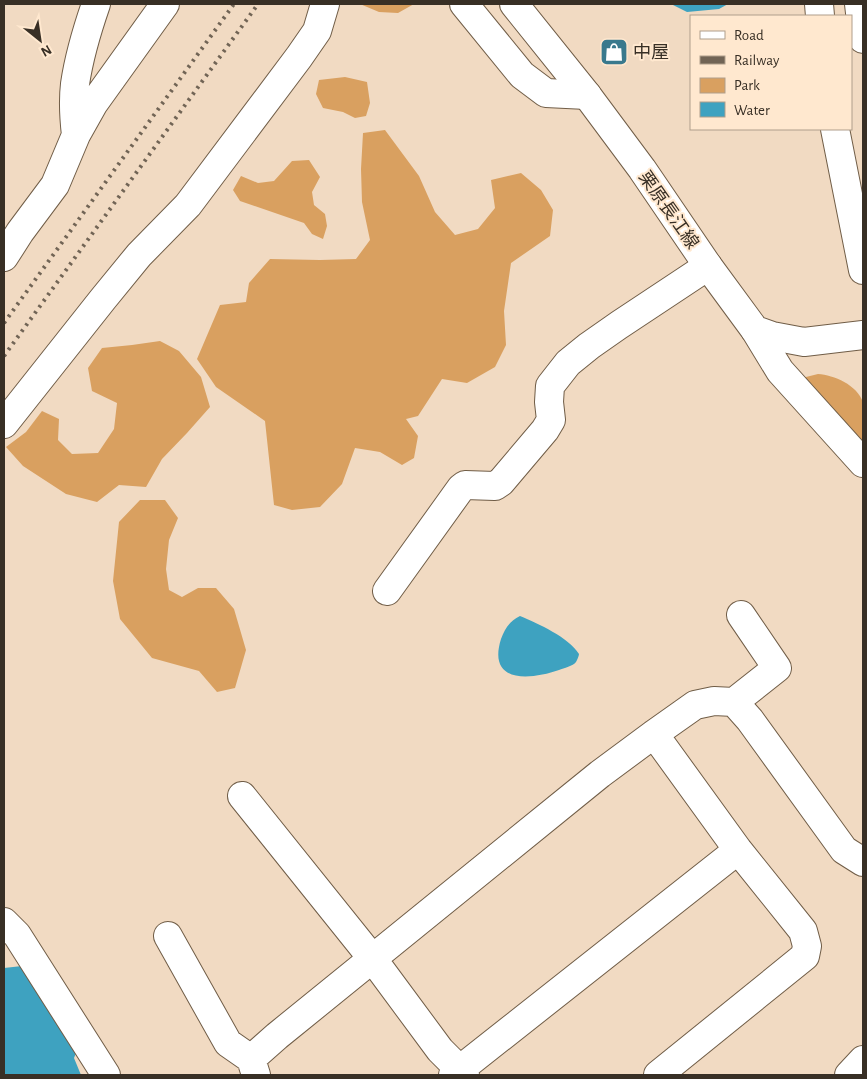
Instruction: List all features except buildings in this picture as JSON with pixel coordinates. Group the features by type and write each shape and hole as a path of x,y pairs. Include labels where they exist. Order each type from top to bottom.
{"main road":[{"path":"76,135 74,111 75,86 83,46 96,4"},
{"path":"4,257 55,185 76,135 94,102 165,4"},
{"path":"4,424 102,299 139,255 188,205 317,31 325,4"},
{"path":"464,4 522,75 546,93 587,95"},
{"name":"栗原長江線","path":"514,4 587,95 642,169 708,266 755,330 780,371 863,464"},
{"path":"859,4 863,39"},
{"path":"835,130 863,270"},
{"path":"387,591 461,488 465,485 495,486 501,482 545,430 551,420 550,386 568,362 619,325 708,266"},
{"path":"755,330 772,336 804,342 863,335"},
{"path":"734,702 777,668 741,615"},
{"path":"168,936 228,1043 254,1067 277,1036 600,774 695,705 714,700 734,702 750,720 844,850 863,862"},
{"path":"654,734 738,850 803,932 807,946 805,956 658,1075"},
{"path":"242,796 372,958 459,1073 738,850"},
{"path":"4,922 17,935 106,1075"},
{"path":"849,1075 863,1060"}],"green space":[{"path":"360,4 414,4 398,13 379,12"},
{"path":"345,77 367,82 370,103 366,116 355,118 343,112 323,108 316,94 319,80"},
{"path":"385,130 419,176 435,212 455,235 478,229 495,208 491,180 521,173 541,190 553,210 550,236 511,263 504,311 506,345 495,367 467,383 442,379 418,416 406,419 418,436 414,458 402,465 380,452 355,448 342,484 320,507 292,510 274,505 265,421 216,387 197,359 220,305 246,302 249,283 270,259 356,259 370,240 362,202 363,133"},
{"path":"309,160 320,177 312,192 314,205 325,214 327,226 323,239 312,234 304,223 240,201 233,190 241,176 258,183 274,181 292,161"},
{"path":"160,341 179,351 201,377 210,407 162,459 146,487 119,485 97,502 66,494 23,466 6,447 26,432 42,411 59,419 58,440 72,454 98,453 114,429 117,403 92,391 88,368 102,348"},
{"path":"818,374 831,376 844,382 860,396 864,405 863,445 802,378"},
{"path":"140,500 165,500 178,518 169,540 166,569 169,590 182,597 198,588 216,588 234,609 246,650 235,688 217,692 199,671 152,658 120,619 113,581 119,522"}],"water":[{"path":"671,4 728,4 719,9 687,12"},
{"path":"520,616 544,627 568,642 579,654 576,662 571,666 536,676 514,675 506,671 500,664 498,654 501,639 508,625"},
{"path":"22,966 72,1044 76,1053 74,1058 81,1075 4,1075 4,968"}],"railway":[{"path":"4,323 234,4"},
{"path":"4,356 258,4"}],"place":[{"name":"中屋","path":"614,52"}]}
